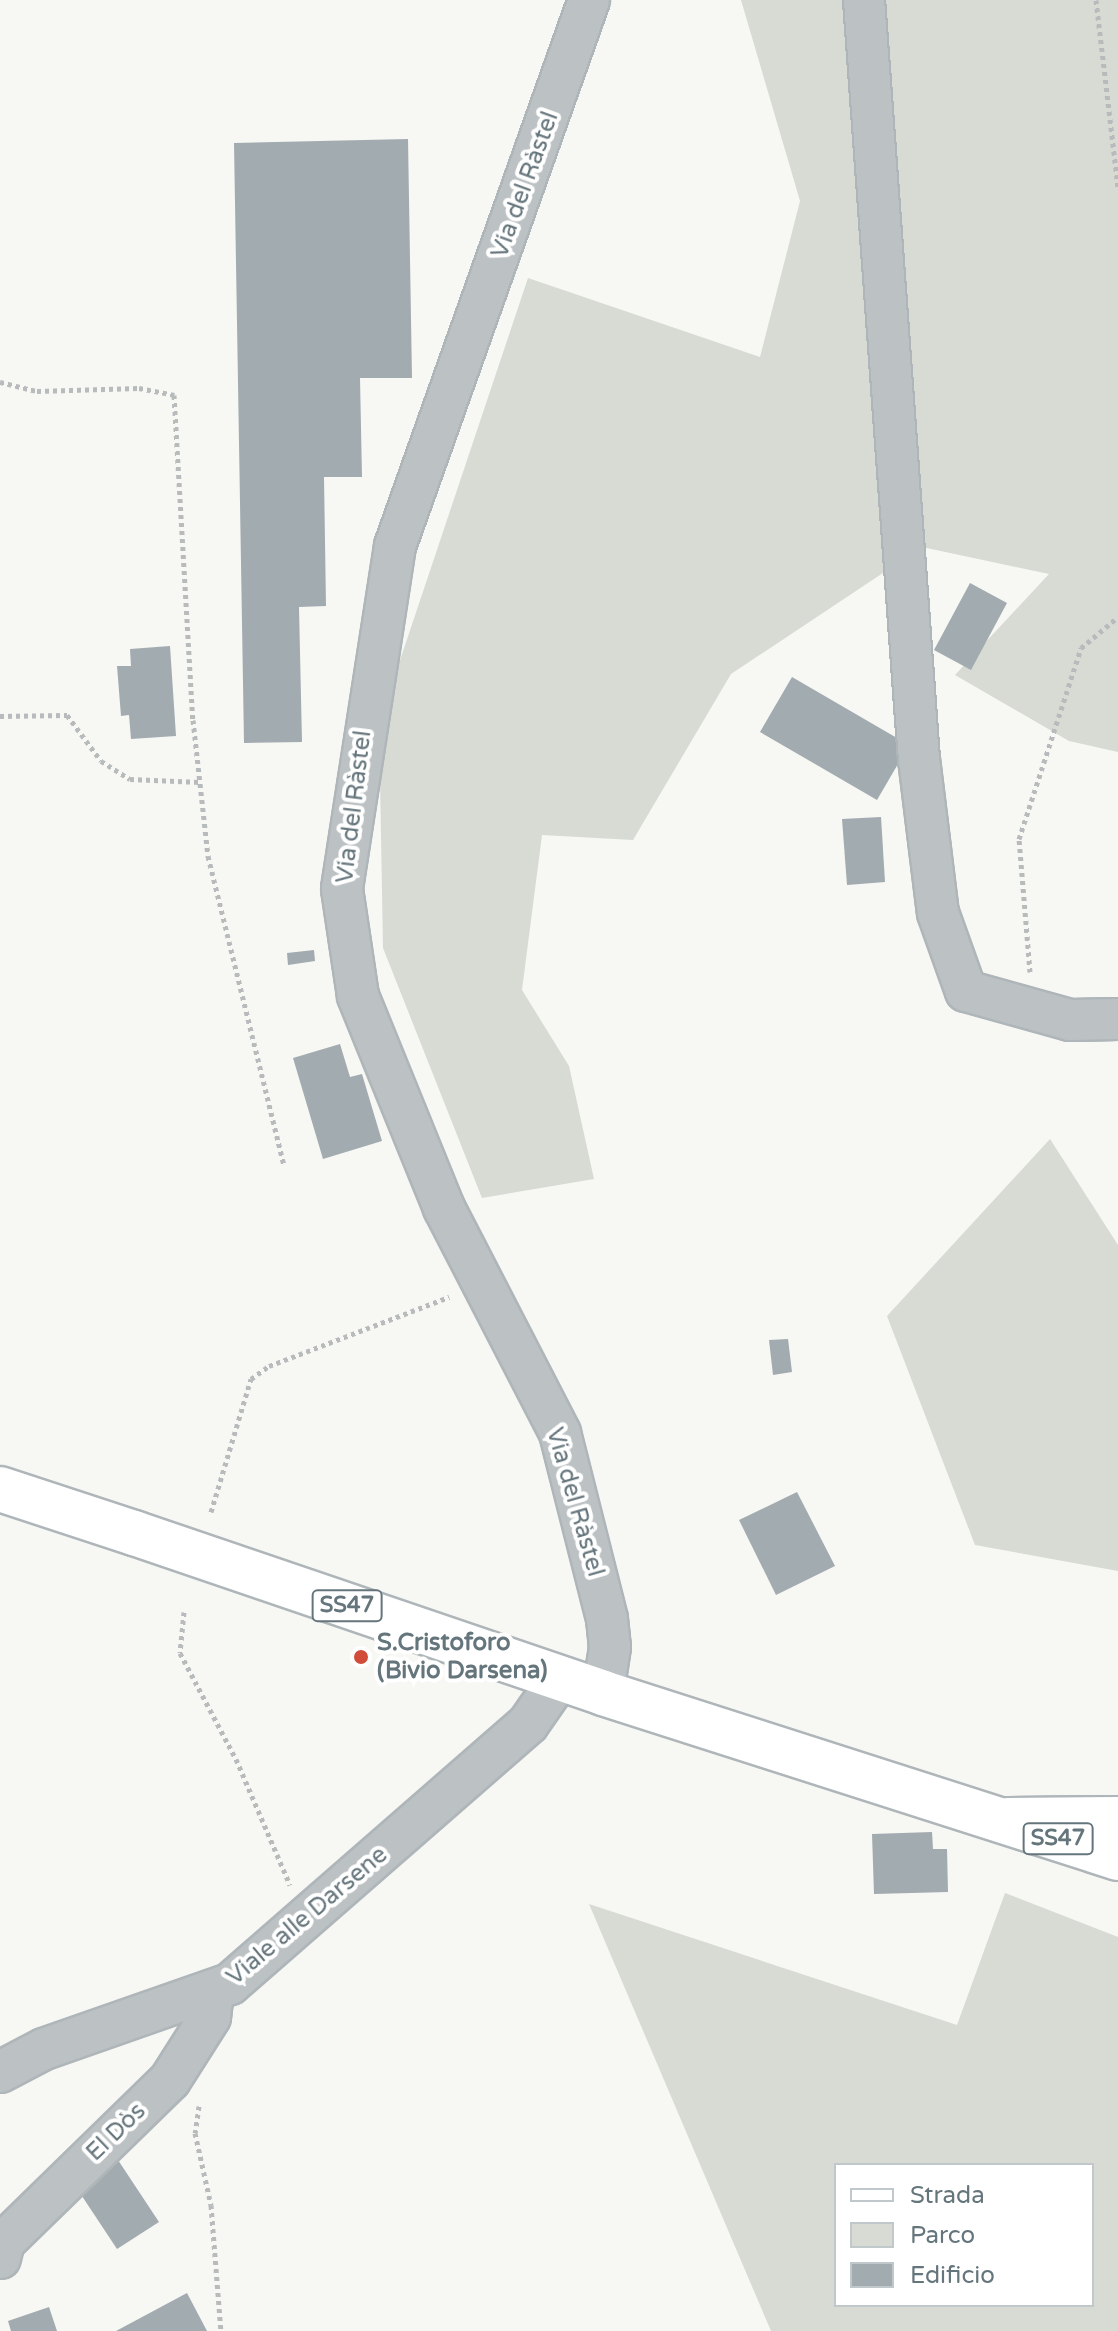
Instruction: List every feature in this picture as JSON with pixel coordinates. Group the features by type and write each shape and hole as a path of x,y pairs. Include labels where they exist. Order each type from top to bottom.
{"main road":[{"name":"SS47","path":"0,1489 603,1693 1118,1858"},
{"path":"998,1820 1118,1819"}],"street":[{"name":"Via del Ràstel","path":"589,0 395,546 342,889 358,996 444,1208 560,1433 607,1619 610,1647 603,1693"},
{"path":"864,0 874,74 919,759 938,913 966,991 1070,1020 1118,1019"},
{"name":"Viale alle Darsene","path":"0,2072 44,2049 230,1984 528,1724 560,1678"},
{"name":"El Dòs","path":"0,2258 4,2242 170,2080 210,2017 213,1992"}],"path":[{"path":"1096,0 1118,187"},
{"path":"0,382 37,391 139,388 174,395 200,782 208,856 284,1165"},
{"path":"1033,1012 1019,839 1081,648 1118,617"},
{"path":"0,716 67,715 101,761 130,779 200,782"},
{"path":"211,1512 245,1389 258,1373 483,1284"},
{"path":"184,1612 180,1653 236,1759 305,1919"},
{"path":"201,2091 195,2133 211,2205 221,2331"}],"green space":[{"path":"741,0 1118,0 1118,752 1069,741 955,675 1049,574 922,547 731,674 633,840 542,835 522,990 569,1066 594,1179 482,1198 383,948 379,723 528,278 760,357 800,201"},
{"path":"1050,1139 1118,1245 1118,1571 975,1545 887,1316"},
{"path":"1005,1893 1118,1937 1118,2331 771,2331 589,1904 957,2025"}],"building":[{"path":"408,139 412,378 360,378 362,477 324,477 326,606 299,607 302,742 244,743 234,143"},
{"path":"970,583 1007,603 971,670 934,650"},
{"path":"170,646 176,736 131,739 129,715 121,716 117,666 131,666 130,649"},
{"path":"792,677 909,745 877,800 760,732"},
{"path":"881,817 885,882 847,885 842,819"},
{"path":"314,950 315,961 288,965 287,953"},
{"path":"340,1044 350,1077 362,1074 382,1141 323,1159 293,1058"},
{"path":"788,1339 792,1372 773,1375 769,1340"},
{"path":"797,1492 835,1566 776,1595 739,1520"},
{"path":"932,1832 933,1849 947,1849 948,1892 874,1894 872,1834"},
{"path":"116,2157 159,2222 117,2249 74,2184"},
{"path":"187,2293 207,2331 116,2331"},
{"path":"49,2307 57,2331 11,2331 8,2321"}],"place":[{"name":"S.Cristoforo (Bivio Darsena)","path":"361,1657"}]}
